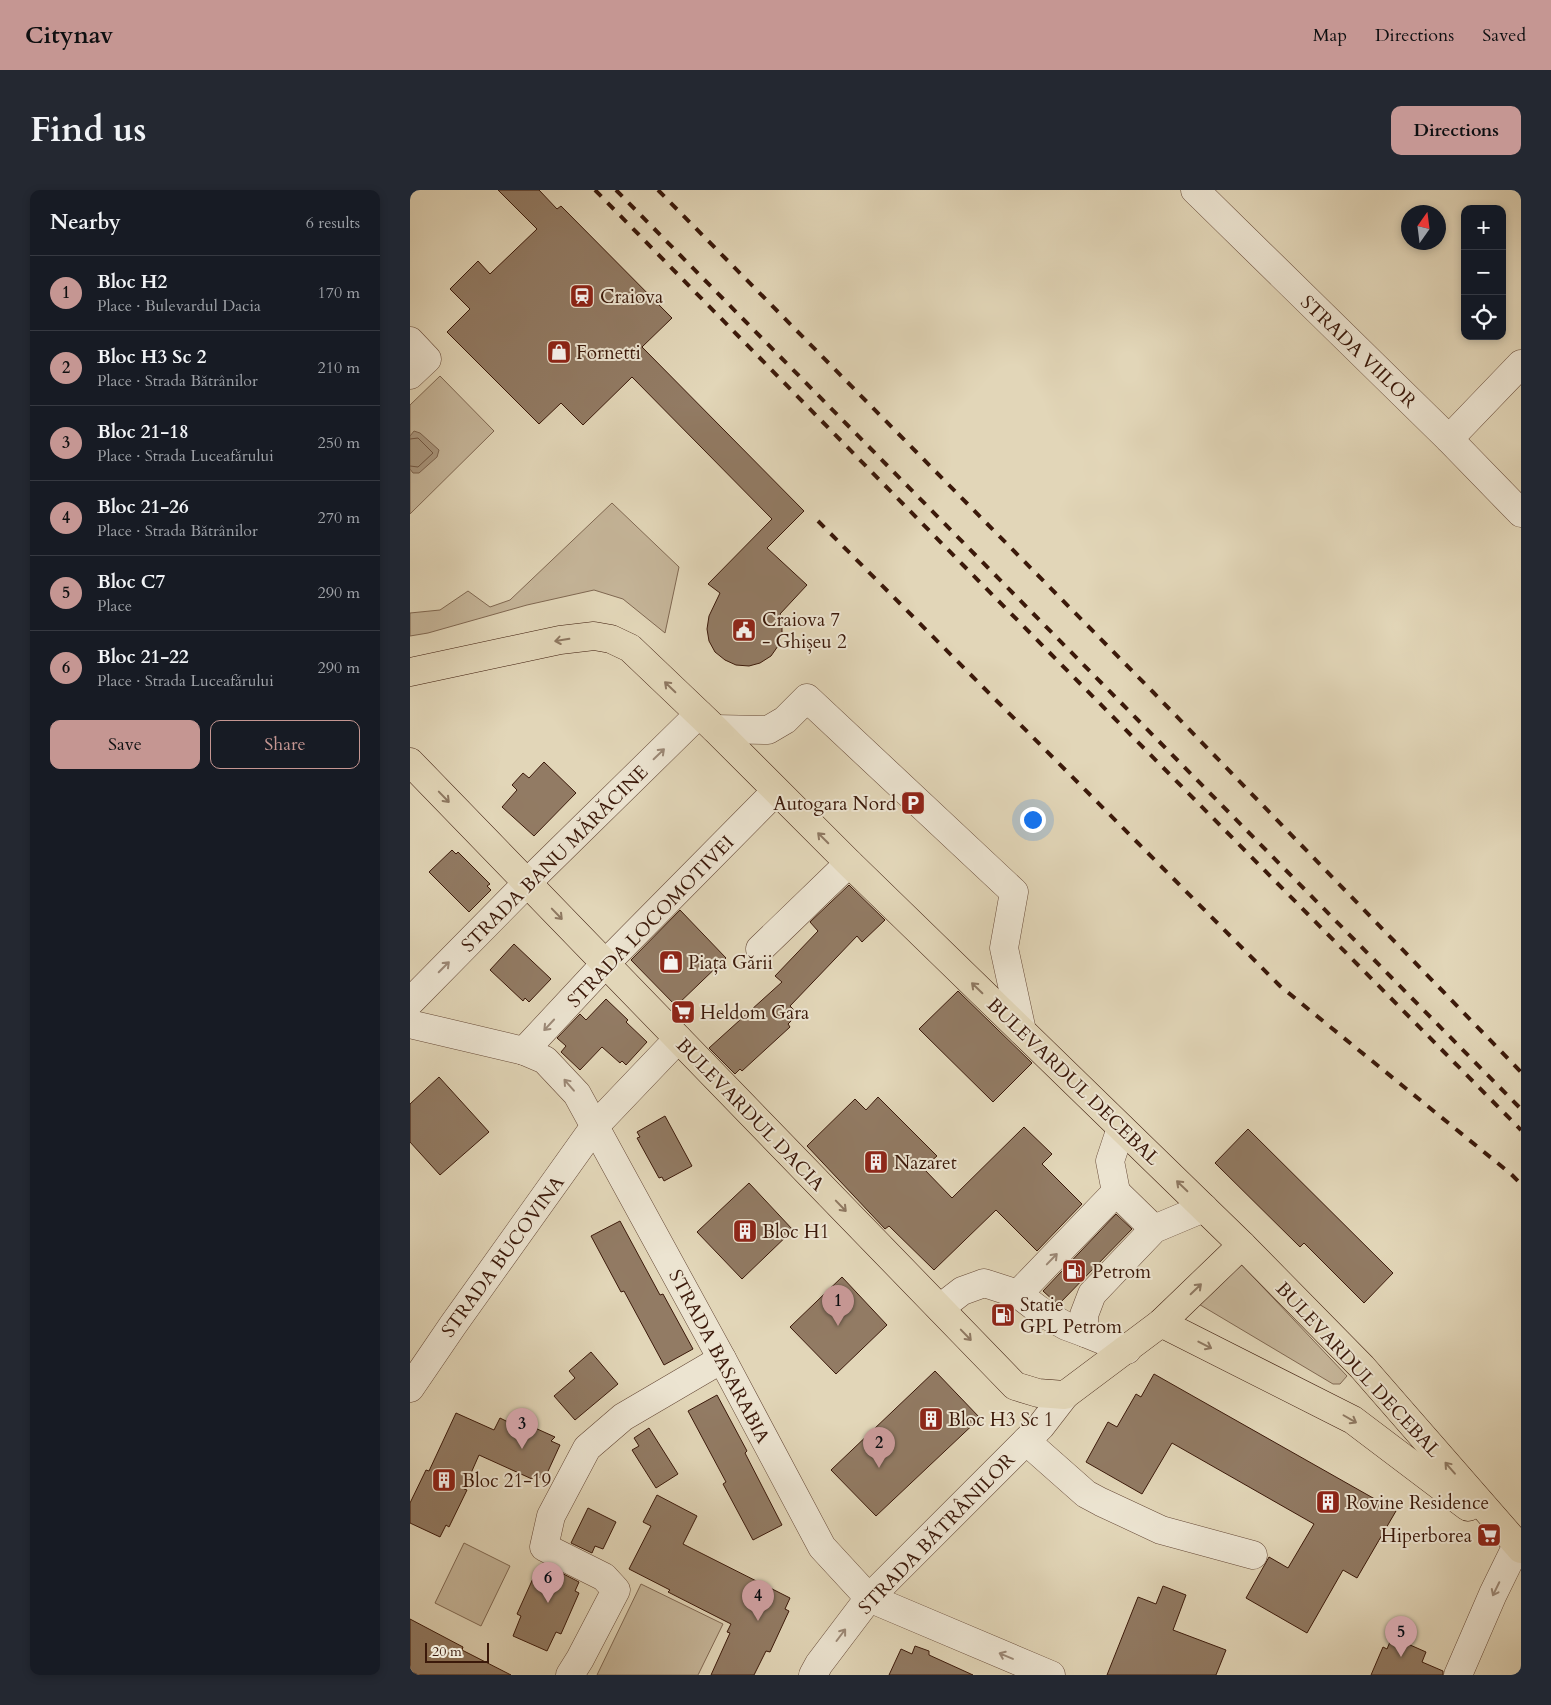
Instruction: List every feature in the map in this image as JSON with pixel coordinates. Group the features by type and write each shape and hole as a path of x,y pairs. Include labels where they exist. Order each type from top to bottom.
{"main road":[{"name":"BULEVARDUL DECEBAL","path":"410,672 560,640 594,636 611,639 630,648 1242,1245 1362,1367 1519,1547"},
{"name":"BULEVARDUL DACIA","path":"410,762 1015,1386 1038,1393 1065,1395"},
{"name":"STRADA BĂTRÂNILOR","path":"1065,1395 1161,1323 1242,1245"},
{"name":"BULEVARDUL DECEBAL","path":"1161,1323 1353,1420 1519,1547"}],"street":[{"name":"STRADA VIILOR","path":"1195,190 1449,439 1521,513"},
{"path":"1449,439 1521,364"},
{"path":"707,722 768,730 785,720 807,698 1014,892 1004,948 1022,1031"},
{"name":"STRADA BANU MĂRĂCINE","path":"410,1002 528,884 707,722"},
{"name":"STRADA LOCOMOTIVEI","path":"524,1051 605,964 776,792"},
{"path":"760,949 849,863"},
{"name":"STRADA BASARABIA","path":"410,1024 524,1051 545,1060 577,1094 822,1547 869,1598 1051,1675"},
{"name":"STRADA BUCOVINA","path":"410,1388 595,1126 678,1039"},
{"path":"1122,1128 1110,1161 1116,1192 1154,1229"},
{"path":"1018,1294 1116,1192"},
{"path":"1086,1333 1084,1315 1092,1294 1154,1229 1204,1208"},
{"path":"940,1308 962,1291 984,1283 1018,1294 1042,1313 1066,1326 1127,1350"},
{"path":"570,1675 616,1590 604,1577 544,1547 551,1516 586,1448 623,1417 722,1359"},
{"name":"STRADA BĂTRÂNILOR","path":"813,1675 819,1664 869,1598 1041,1426 1065,1395"},
{"path":"1026,1441 1086,1494 1101,1502 1161,1530 1253,1555"},
{"path":"1458,1675 1493,1594 1519,1547"}],"shaded area":[{"path":"440,376 494,431 410,514 410,405"},
{"path":"612,503 679,567 665,633 623,599 594,590 527,605 428,633 410,636 410,613 440,610 468,591 490,607 510,600"},
{"path":"1240,1263 1347,1376 1340,1384 1333,1384 1197,1303"},
{"path":"464,1543 510,1566 481,1626 435,1603"},
{"path":"641,1584 723,1624 698,1675 597,1675"}],"water":[{"path":"414,431 420,433 439,450 437,457 419,473 413,473 410,469 410,436"}],"building":[{"path":"498,190 539,190 557,209 561,206 672,318 642,347 804,511 767,548 807,585 780,614 782,634 778,646 771,656 760,663 749,666 736,665 725,660 715,652 709,641 707,629 709,616 720,593 708,584 772,519 632,377 583,425 561,403 539,424 447,332 470,309 450,289 478,261 490,274 537,229"},
{"path":"544,762 576,793 534,836 502,807 517,790 512,785 523,773 529,778"},
{"path":"452,850 456,854 458,852 490,884 487,886 491,890 469,912 429,872"},
{"path":"849,885 885,920 862,942 857,936 790,1006 798,1014 788,1024 790,1027 742,1071 740,1069 735,1074 709,1048 782,982 775,976 818,931 810,922"},
{"path":"680,910 726,958 676,1006 631,960"},
{"path":"514,944 551,979 529,1002 525,998 523,1001 490,970"},
{"path":"958,991 1032,1063 993,1102 919,1029"},
{"path":"606,999 647,1042 626,1065 622,1061 620,1063 602,1047 580,1070 561,1052 566,1046 557,1038 580,1014 586,1020"},
{"path":"439,1077 489,1132 440,1175 410,1142 410,1104"},
{"path":"878,1097 937,1156 923,1168 952,1198 1024,1127 1052,1154 1042,1164 1082,1204 1037,1251 996,1210 934,1270 889,1226 885,1229 807,1146 855,1099 866,1110"},
{"path":"665,1116 692,1166 664,1181 662,1177 659,1178 637,1138 640,1137 637,1132"},
{"path":"1248,1129 1393,1273 1364,1303 1304,1243 1300,1247 1215,1163"},
{"name":"Bloc H1","path":"749,1183 793,1230 742,1279 697,1232"},
{"path":"1116,1214 1132,1229 1059,1304 1054,1301 1043,1291"},
{"path":"620,1221 660,1295 663,1294 693,1349 664,1365 624,1291 621,1292 591,1236"},
{"path":"842,1277 887,1325 836,1374 790,1327"},
{"path":"591,1352 618,1384 575,1420 554,1396 575,1378 569,1371"},
{"path":"935,1371 980,1418 876,1516 831,1470"},
{"name":"Rovine Residence","path":"1154,1374 1396,1511 1357,1578 1343,1570 1307,1633 1246,1598 1269,1557 1288,1568 1314,1524 1172,1443 1142,1494 1086,1462 1108,1422 1117,1427 1136,1394 1141,1397"},
{"path":"717,1395 747,1451 745,1453 782,1525 753,1540 723,1484 726,1482 688,1411"},
{"name":"Bloc 21-19","path":"456,1413 494,1430 500,1418 512,1424 515,1419 555,1437 551,1441 560,1445 544,1480 534,1474 532,1479 479,1455 464,1489 467,1490 449,1527 446,1525 440,1537 410,1523 410,1503 426,1470 429,1471"},
{"path":"649,1428 678,1474 656,1488 632,1450 639,1446 634,1438"},
{"path":"657,1495 697,1516 683,1544 790,1598 785,1609 789,1611 770,1652 766,1651 754,1675 711,1675 730,1633 727,1632 731,1624 668,1592 670,1590 629,1569 651,1526 643,1522"},
{"path":"588,1508 616,1522 603,1549 595,1546 592,1553 571,1543"},
{"path":"544,1564 579,1582 575,1591 579,1593 561,1634 556,1632 547,1651 513,1636 521,1616 517,1614 535,1574 539,1576"},
{"path":"1163,1586 1186,1595 1173,1630 1226,1650 1216,1675 1107,1675 1138,1597 1156,1604"},
{"path":"410,1619 463,1647 462,1650 511,1675 418,1675 410,1671"},
{"path":"1392,1637 1426,1652 1422,1662 1443,1671 1443,1675 1371,1675 1383,1647 1387,1649"},
{"path":"915,1646 929,1651 929,1655 973,1675 889,1675 901,1649 912,1654"}],"railway":[{"path":"595,190 1521,1130"},
{"path":"616,190 1521,1109"},
{"path":"658,190 1153,692 1521,1072"},
{"path":"818,521 1280,986 1521,1184"}],"place":[{"name":"Craiova","path":"582,296"},
{"name":"Fornetti","path":"559,352"},
{"name":"Craiova 7 - Ghișeu 2","path":"744,630"},
{"name":"Autogara Nord","path":"913,803"},
{"name":"Piața Gării","path":"671,962"},
{"name":"Heldom Gara","path":"683,1012"},
{"name":"Nazaret","path":"876,1162"},
{"name":"Bloc H1","path":"745,1231"},
{"name":"Petrom","path":"1074,1271"},
{"name":"Statie GPL Petrom","path":"1003,1315"},
{"name":"Bloc H2","path":"838,1326"},
{"name":"Bloc H3 Sc 1","path":"931,1419"},
{"name":"Bloc 21-18","path":"522,1449"},
{"name":"Bloc H3 Sc 2","path":"879,1468"},
{"name":"Bloc 21-19","path":"444,1480"},
{"name":"Rovine Residence","path":"1328,1502"},
{"name":"Hiperborea","path":"1489,1535"},
{"name":"Bloc 21-22","path":"548,1603"},
{"name":"Bloc 21-26","path":"758,1621"},
{"name":"Bloc C7","path":"1401,1657"}]}
